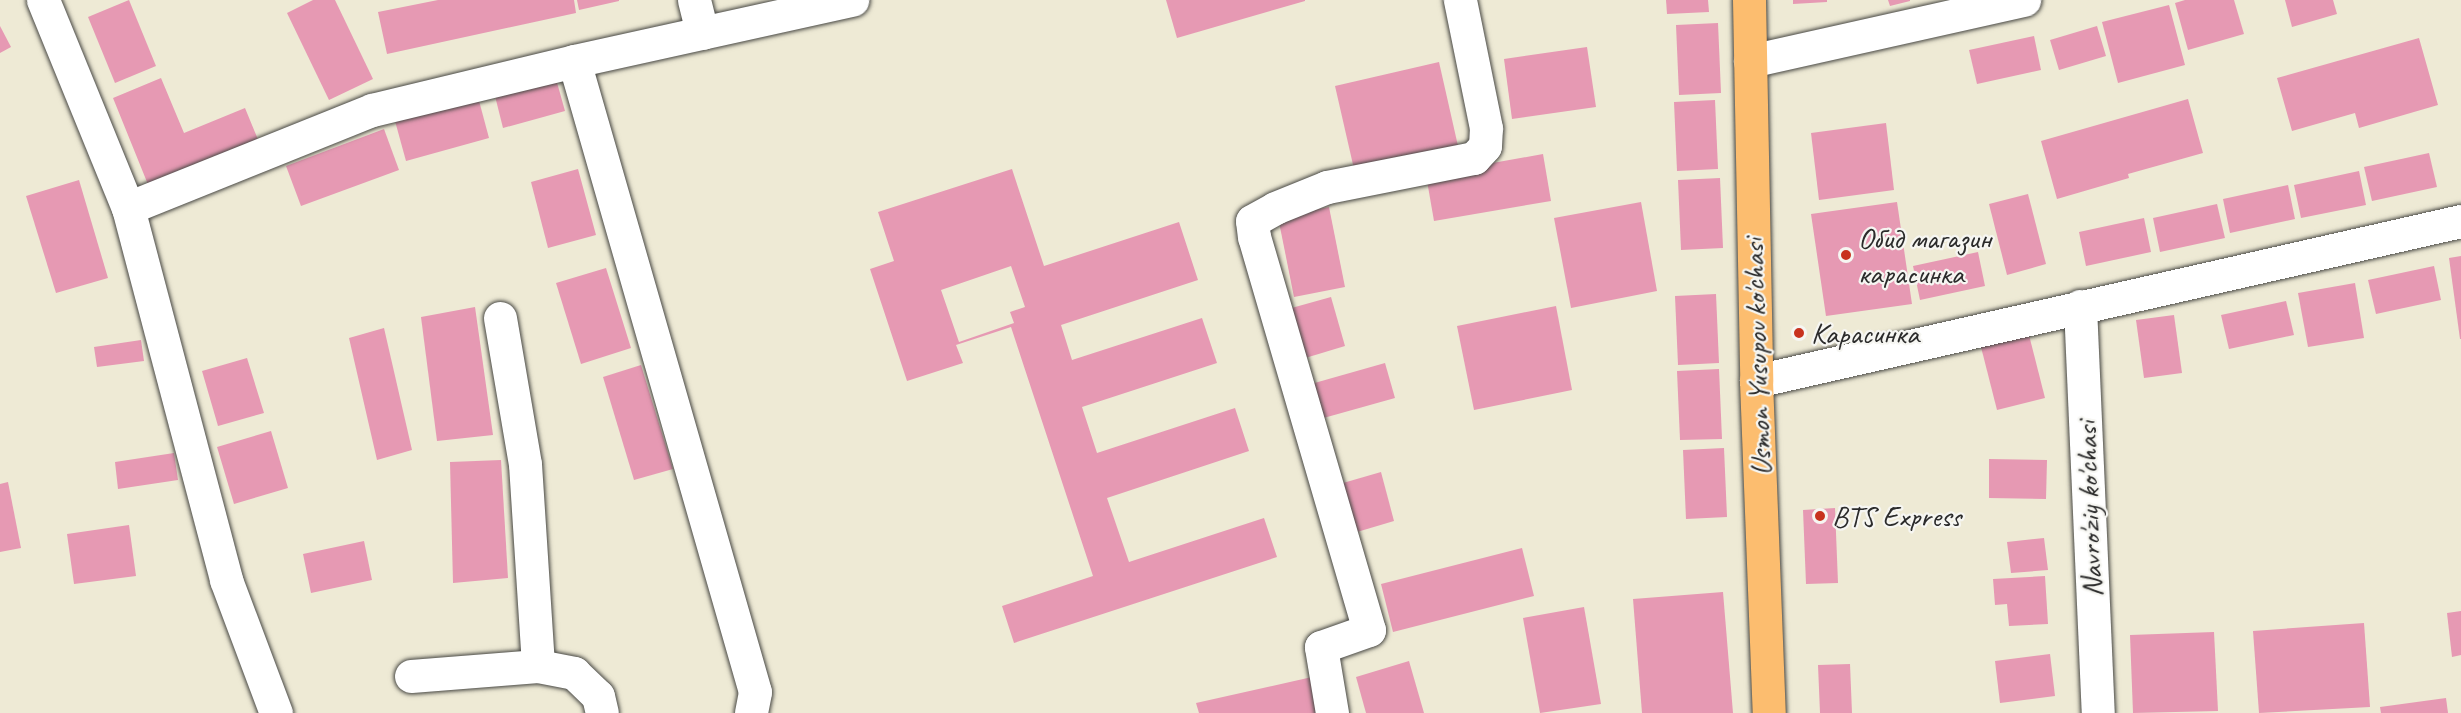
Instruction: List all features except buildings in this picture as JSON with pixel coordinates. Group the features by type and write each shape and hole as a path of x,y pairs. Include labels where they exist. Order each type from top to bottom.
{"main road":[{"name":"Usmon Yusupov ko'chasi","path":"1749,0 1756,381 1769,713"}],"street":[{"path":"43,0 128,208 226,580 276,713"},
{"path":"694,0 702,33"},
{"path":"128,208 372,110 574,61 852,0"},
{"path":"1332,713 1321,647 1369,630 1254,237 1252,221 1275,208 1327,187 1474,158 1485,146 1486,128 1460,0"},
{"path":"1750,61 2024,0"},
{"path":"574,61 755,692 751,713"},
{"path":"1756,381 2461,221"},
{"name":"Navro'ziy ko'chasi","path":"2080,306 2098,713"},
{"path":"500,318 525,464 538,666"},
{"path":"411,676 538,666 574,673 598,696 602,713"}],"place":[{"name":"Обид магазин карасинка","path":"1846,255"},
{"name":"Карасинка","path":"1799,333"},
{"name":"BTS Express","path":"1820,516"}]}
